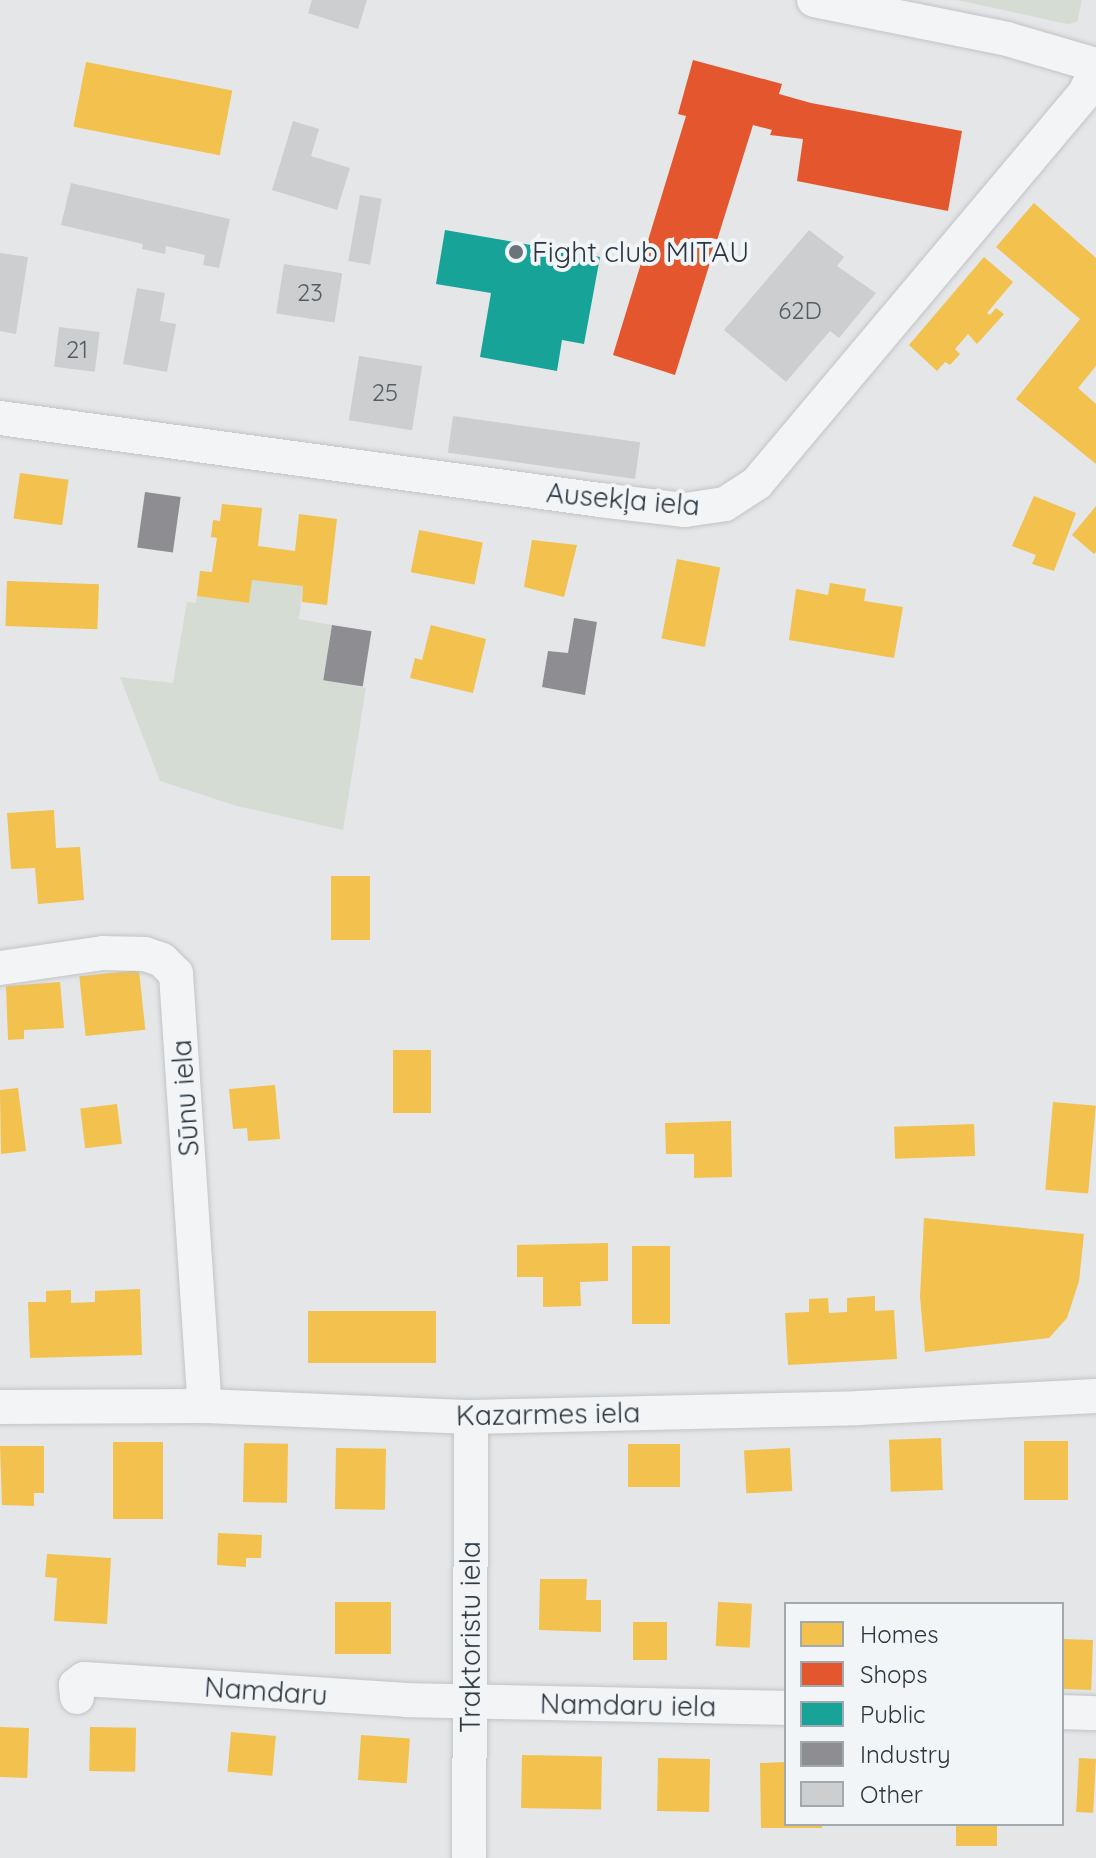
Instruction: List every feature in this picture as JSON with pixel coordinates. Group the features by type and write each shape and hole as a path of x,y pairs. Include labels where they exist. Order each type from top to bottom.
{"street":[{"path":"814,0 1007,39 1096,67"},
{"name":"Ausekļa iela","path":"0,418 600,500 685,510 725,504 757,483 1085,93 1096,67"},
{"name":"Sūnu iela","path":"0,968 103,953 145,954 162,960 176,974 205,1406"},
{"name":"Kazarmes iela","path":"0,1407 205,1406 471,1417 858,1408 1096,1396"},
{"name":"Traktoristu iela","path":"469,1858 471,1417"},
{"name":"Namdaru","path":"77,1697 76,1685 84,1679 470,1702"},
{"name":"Namdaru iela","path":"470,1702 784,1708"},
{"path":"1064,1712 1096,1713"}],"shaded area":[{"path":"957,0 1082,0 1077,22 1067,24"},
{"path":"252,580 303,586 299,619 332,625 323,680 366,688 343,830 237,806 160,781 120,677 173,683 187,602 196,603 197,596 249,603"}],"building: Homes":[{"path":"86,62 232,90 220,155 73,127"},
{"path":"1034,203 1096,258 1096,366 1078,388 1096,404 1096,464 1016,399 1080,319 996,247"},
{"path":"984,257 1013,282 987,313 990,315 996,308 1004,314 977,344 968,334 955,349 960,354 950,365 945,362 937,371 909,345"},
{"path":"20,473 69,480 62,525 14,519"},
{"path":"1034,496 1076,513 1054,571 1032,564 1036,555 1012,546"},
{"path":"222,504 262,508 258,546 295,551 299,514 337,519 327,605 302,602 303,586 252,580 249,603 197,596 200,571 212,572 217,538 211,537 213,520 220,521"},
{"path":"1096,506 1096,552 1094,554 1072,535"},
{"path":"419,530 483,542 475,585 411,572"},
{"path":"532,540 577,545 564,597 524,587"},
{"path":"677,559 720,567 705,647 662,639"},
{"path":"7,581 99,584 97,629 5,626"},
{"path":"830,583 866,589 864,601 903,607 894,658 789,640 796,589 828,595"},
{"path":"431,625 486,639 473,693 410,678 415,658 422,660"},
{"path":"54,810 56,848 80,847 84,900 38,904 35,868 11,869 7,813"},
{"path":"331,876 370,876 370,940 331,940"},
{"path":"139,970 145,1030 86,1036 79,976"},
{"path":"60,982 64,1028 24,1030 24,1039 8,1040 6,986"},
{"path":"393,1050 431,1050 431,1113 393,1113"},
{"path":"275,1085 280,1139 248,1141 247,1128 233,1129 229,1089"},
{"path":"18,1088 26,1151 1,1154 0,1090"},
{"path":"1053,1102 1096,1106 1088,1193 1045,1190"},
{"path":"117,1104 122,1144 85,1148 80,1109"},
{"path":"731,1121 732,1177 694,1178 694,1154 666,1154 665,1123"},
{"path":"974,1124 975,1156 895,1159 894,1127"},
{"path":"924,1218 1084,1234 1079,1281 1067,1318 1049,1338 925,1352 920,1297"},
{"path":"608,1243 608,1281 580,1282 581,1306 543,1307 543,1277 517,1277 517,1245"},
{"path":"632,1246 670,1246 670,1324 632,1324"},
{"path":"140,1289 142,1355 30,1358 28,1302 46,1302 46,1291 71,1290 71,1303 95,1302 95,1291"},
{"path":"875,1296 875,1311 894,1310 897,1359 788,1365 785,1313 809,1312 809,1299 828,1298 829,1313 847,1312 847,1298"},
{"path":"308,1311 436,1311 436,1363 308,1363"},
{"path":"941,1438 943,1490 891,1492 889,1440"},
{"path":"1024,1441 1068,1441 1068,1500 1024,1500"},
{"path":"113,1442 163,1442 163,1519 113,1519"},
{"path":"244,1443 288,1444 287,1503 243,1502"},
{"path":"628,1444 680,1444 680,1487 628,1487"},
{"path":"0,1446 44,1446 44,1493 34,1493 34,1506 2,1505"},
{"path":"336,1448 386,1449 385,1510 335,1509"},
{"path":"790,1448 792,1491 746,1493 744,1450"},
{"path":"218,1533 262,1535 261,1558 246,1558 246,1567 217,1565"},
{"path":"47,1554 111,1558 107,1624 54,1621 57,1578 45,1577"},
{"path":"540,1579 587,1579 586,1600 601,1600 601,1632 539,1630"},
{"path":"335,1602 391,1602 391,1654 335,1654"},
{"path":"718,1602 752,1604 750,1648 716,1646"},
{"path":"633,1622 667,1622 667,1660 633,1660"},
{"path":"1064,1639 1093,1640 1091,1690 1064,1689"},
{"path":"0,1727 29,1728 27,1778 0,1777"},
{"path":"90,1727 136,1728 135,1772 89,1771"},
{"path":"231,1732 276,1736 272,1776 228,1772"},
{"path":"361,1735 410,1738 407,1783 358,1780"},
{"path":"522,1755 602,1756 601,1809 521,1808"},
{"path":"658,1758 710,1759 709,1812 657,1811"},
{"path":"1079,1758 1096,1759 1093,1813 1076,1812"},
{"path":"784,1762 784,1826 822,1828 761,1828 760,1763"},
{"path":"956,1826 997,1826 997,1846 956,1846"}],"building: Shops":[{"path":"693,60 782,84 779,94 811,103 962,131 948,211 797,181 803,139 770,135 772,130 753,125 675,375 613,355 686,116 678,114"}],"building: Public":[{"path":"445,230 600,257 584,344 562,340 557,371 480,357 491,293 436,284"}],"building: Industry":[{"path":"145,492 181,497 173,552 137,547"},
{"path":"574,618 597,622 585,695 542,687 548,651 568,653"},
{"path":"332,625 372,631 363,687 323,680"}],"building: Other":[{"path":"312,0 367,0 358,29 308,13"},
{"path":"293,121 319,129 311,156 350,168 337,210 272,190"},
{"path":"71,183 230,219 219,268 203,265 205,255 166,246 165,254 142,249 143,244 61,225"},
{"path":"360,195 382,199 370,265 348,261"},
{"path":"809,230 844,257 837,266 876,293 839,338 830,331 786,382 724,330"},
{"path":"0,253 28,257 16,334 0,331"},
{"path":"284,264 342,273 334,323 276,313"},
{"path":"137,288 165,293 160,321 176,324 167,372 123,364"},
{"path":"59,327 100,332 95,372 54,367"},
{"path":"359,356 422,366 412,430 349,420"},
{"path":"453,416 640,442 635,479 448,453"}],"place":[{"name":"Fight club MITAU","path":"516,252"}]}
